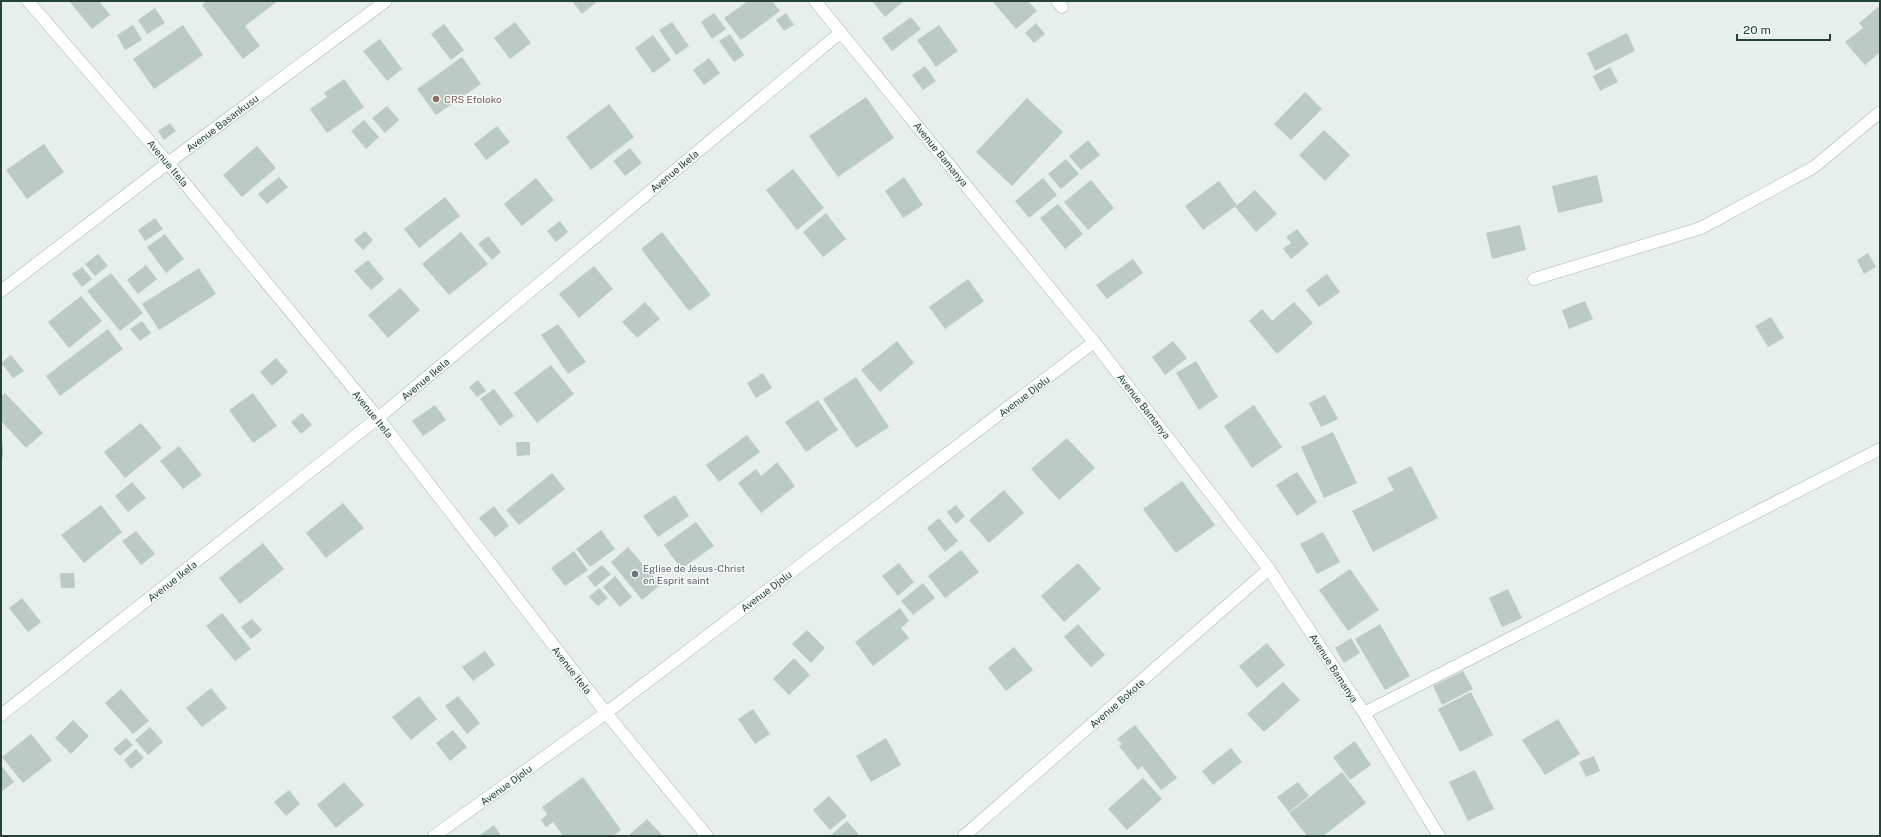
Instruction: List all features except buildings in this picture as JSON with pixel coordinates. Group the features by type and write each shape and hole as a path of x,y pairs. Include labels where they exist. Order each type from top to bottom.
{"street":[{"name":"Avenue Itela","path":"28,1 168,163 378,418 606,713 707,836"},
{"name":"Avenue Basankusu","path":"1,291 168,163 386,1"},
{"name":"Avenue Bamanya","path":"815,1 1094,342 1269,570 1364,713 1439,836"},
{"name":"Avenue Ikela","path":"1,715 378,418 841,32"},
{"path":"1534,279 1701,228 1814,167 1880,112"},
{"name":"Avenue Djolu","path":"434,836 606,713 1094,342"},
{"path":"1364,713 1880,449"},
{"name":"Avenue Bokote","path":"964,836 1269,570"}],"place":[{"name":"CRS Efoloko","path":"436,99"},
{"name":"Eglise de Jésus-Christ en Esprit saint","path":"635,574"}]}
